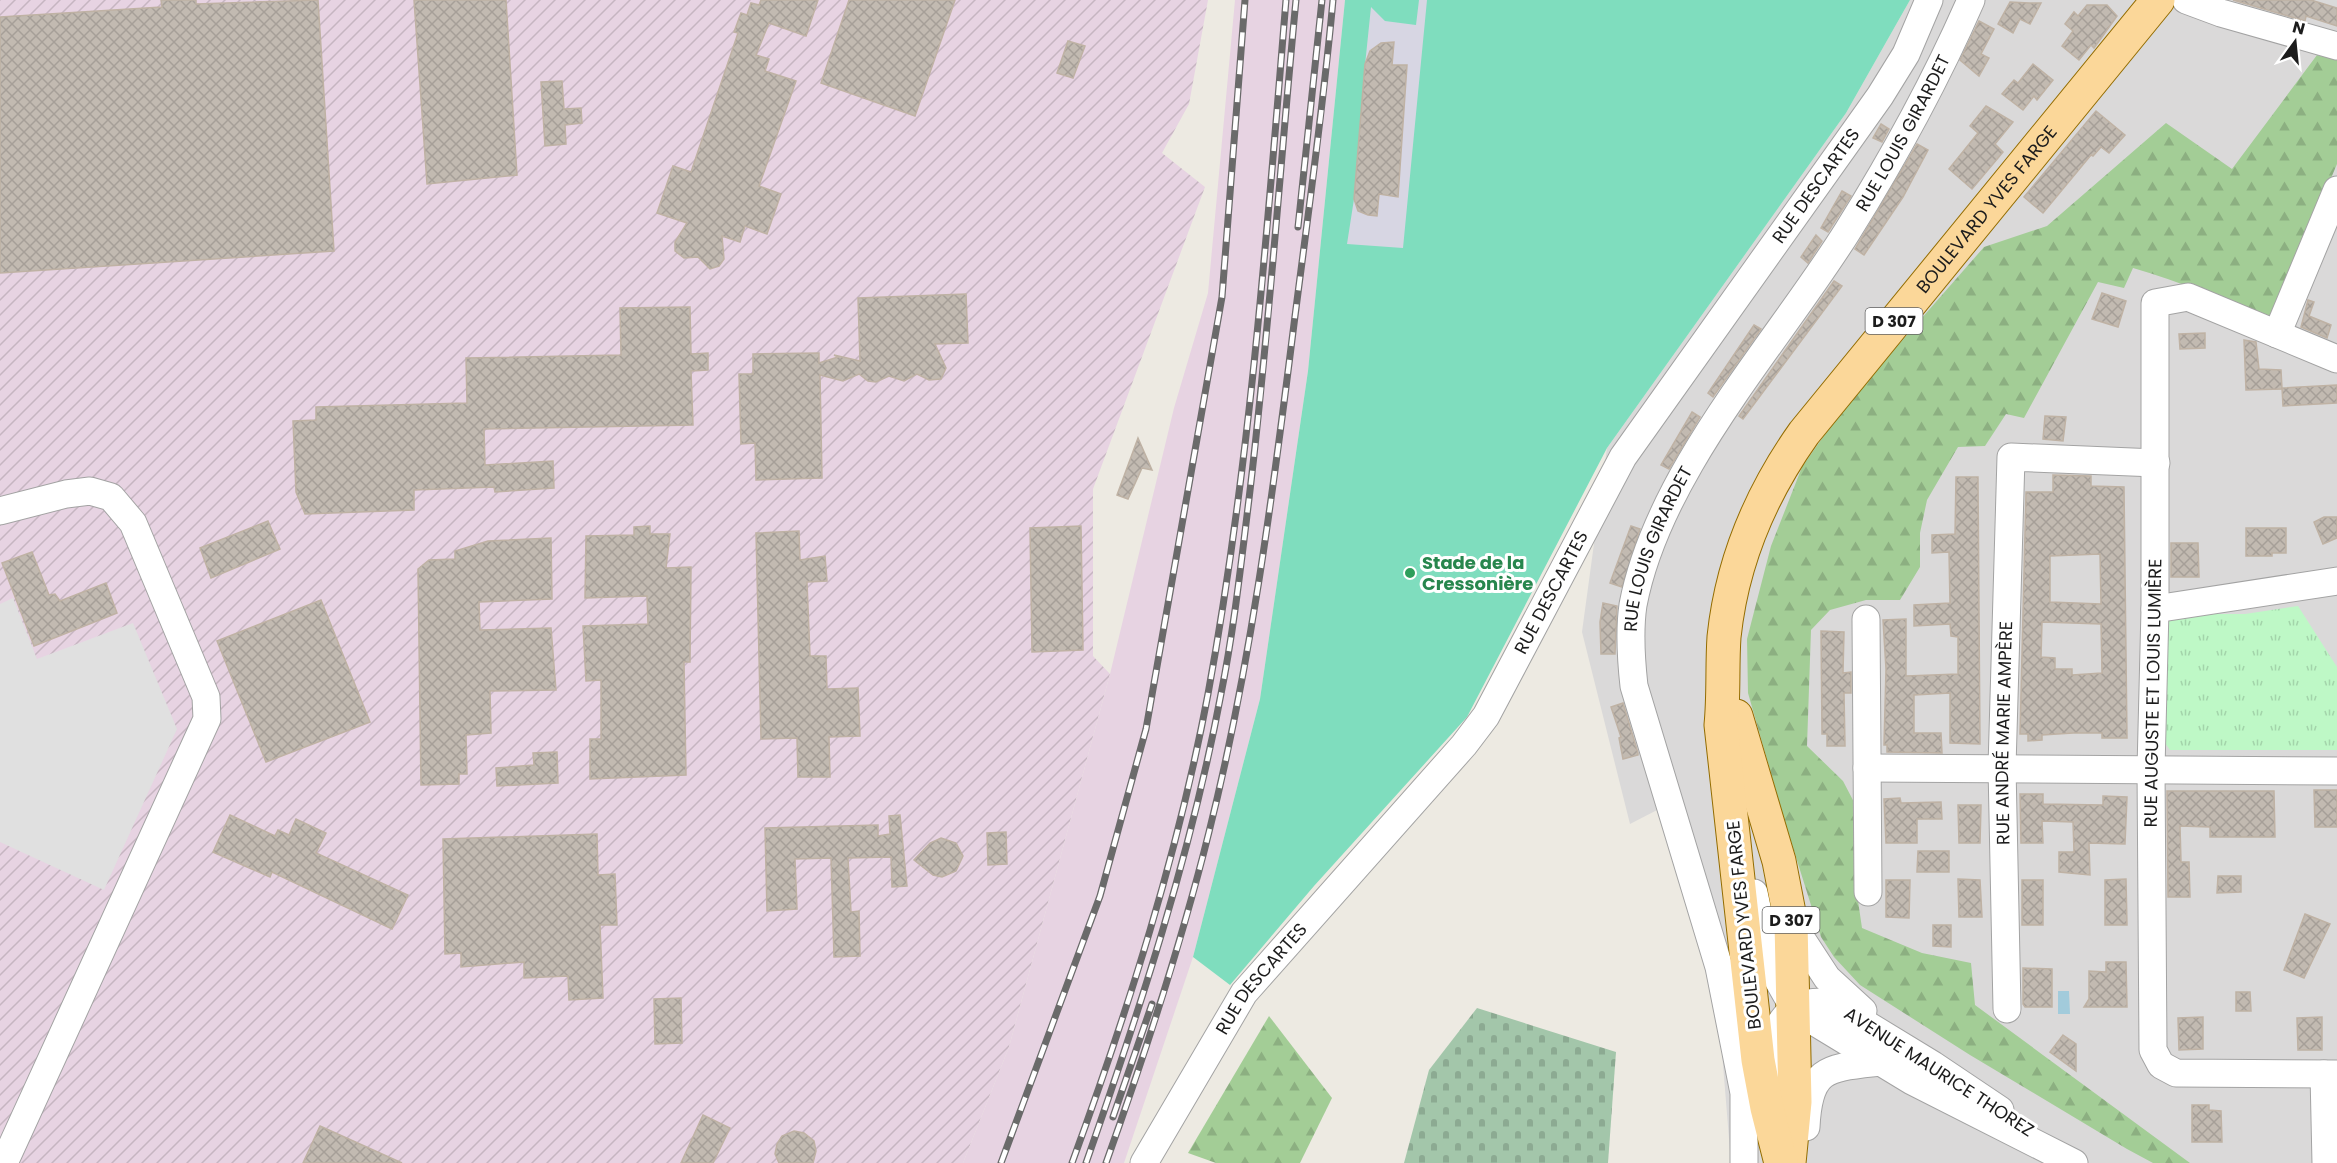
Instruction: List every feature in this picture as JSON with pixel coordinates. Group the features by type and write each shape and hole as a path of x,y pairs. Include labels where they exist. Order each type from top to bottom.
{"main road":[{"name":"BOULEVARD YVES FARGE","path":"1781,1163 1758,1060 1721,724 1725,686 1724,638 1736,570 1745,538 1764,494 1783,463 1857,365 2158,0"},
{"name":"BOULEVARD YVES FARGE","path":"1725,686 1779,861 1791,923 1795,1010 1795,1102 1789,1163"}],"street":[{"name":"RUE DESCARTES","path":"1144,1163 1244,993 1464,745 1486,716 1623,457 1880,96 1906,54 1929,0"},
{"name":"RUE LOUIS GIRARDET","path":"1744,1163 1744,1094 1719,967 1634,686 1630,647 1634,605 1660,521 1677,488 1723,412 1847,232 1926,93 1971,0"},
{"path":"2186,0 2221,13 2337,46"},
{"path":"2337,190 2277,334 2337,358"},
{"name":"RUE AUGUSTE ET LOUIS LUMIÈRE","path":"2277,334 2188,297 2155,303 2155,609 2151,769 2153,1050 2161,1065 2176,1073 2330,1074"},
{"name":"RUE ANDRÉ MARIE AMPÈRE","path":"2007,1009 2002,767 2011,457 2156,463"},
{"path":"0,510 66,494 90,491 111,497 133,524 206,697 207,719 4,1163"},
{"path":"0,524 41,501"},
{"path":"2155,609 2337,582"},
{"path":"1866,619 1868,892"},
{"path":"1867,768 2002,767 2337,771"},
{"name":"AVENUE MAURICE THOREZ","path":"1730,790 1749,848 1757,916 1766,950 1778,980 1795,1010 1935,1094 2074,1163"},
{"path":"1791,923 1827,978 1858,1007 1933,1065"},
{"name":"AVENUE MAURICE THOREZ","path":"1795,1010 1817,1001 1833,1004 1933,1065 2078,1163"},
{"path":"1772,1127 1769,1053 1778,1024 1795,1010"},
{"path":"1796,1163 1806,1133 1807,1104 1815,1083 1837,1067 1881,1062"},
{"path":"2326,1163 2330,1074"}],"shaded area":[{"path":"0,0 1208,0 1189,104 1162,153 1205,187 1093,489 1093,656 1110,674 1009,1047 963,1163 0,1163"},
{"path":"1235,0 1345,0 1308,371 1260,699 1193,957 1124,1163 963,1163 1009,1047 1110,674 1174,408 1208,293"},
{"path":"1419,0 1427,0 1403,248 1347,244 1354,199 1358,211 1377,216 1379,194 1398,197 1392,65 1394,43 1381,43 1370,51 1365,65 1371,7 1385,21 1416,25"},
{"path":"1910,0 2337,0 2337,1163 1731,1163 1714,954 1661,808 1630,824 1582,632 1607,448 1846,113"},
{"path":"13,598 37,659 133,623 177,729 104,890 0,842 0,604"}],"green space":[{"name":"Stade de la Cressonière","path":"1345,0 1910,0 1846,113 1607,448 1467,717 1314,886 1230,985 1193,957 1260,699 1308,371"},
{"path":"2317,55 2337,60 2337,164 2272,318 2133,268 2124,288 2098,282 2024,418 2006,414 1985,446 1958,447 1927,500 1920,533 1920,567 1900,600 1866,600 1830,610 1811,630 1807,746 1843,781 1855,804 1856,887 1862,928 1922,953 1971,963 1975,1005 2190,1163 2153,1163 1970,1055 1860,985 1834,957 1821,937 1748,693 1747,639 1771,546 1802,467 1844,407 1984,247 2047,226 2166,123 2232,169"},
{"path":"2298,606 2337,667 2337,750 2170,750 2165,743 2166,620 2170,614 2245,614"},
{"path":"1477,1008 1616,1052 1608,1163 1404,1163 1429,1070"},
{"path":"1269,1016 1332,1098 1300,1163 1216,1163 1188,1153"}],"water":[{"path":"2058,991 2069,991 2070,1014 2058,1014"}],"building":[{"path":"161,0 196,0 196,4 318,0 334,251 0,273 0,17 162,7"},
{"path":"414,0 506,0 517,175 427,184"},
{"path":"761,0 818,0 806,36 769,23 756,55 769,59 765,71 796,81 759,186 781,194 767,234 745,226 740,242 722,236 724,259 719,266 710,269 698,257 684,258 675,251 675,242 687,223 657,213 673,166 691,172 738,33 734,32 741,13 747,15 751,3 759,5"},
{"path":"849,0 955,0 915,116 821,83"},
{"path":"2233,0 2311,0 2337,8 2337,26 2306,16 2305,21"},
{"path":"2010,2 2041,3 2030,24 2020,19 2013,33 1998,24"},
{"path":"2087,5 2107,5 2117,16 2094,48 2091,45 2079,60 2062,46 2073,31 2065,24 2074,12 2078,16"},
{"path":"1979,21 1994,29 1981,54 1989,58 1979,76 1960,60"},
{"path":"1068,41 1085,46 1073,78 1057,73"},
{"path":"1394,42 1392,65 1407,65 1398,197 1379,194 1377,216 1368,215 1358,211 1354,199 1365,64 1370,51 1381,43"},
{"path":"2033,64 2053,80 2037,100 2034,96 2023,110 2002,94 2014,80 2018,83"},
{"path":"562,81 564,109 581,108 582,123 565,125 566,144 545,146 541,82"},
{"path":"1986,106 2013,122 1995,144 2003,152 1972,189 1949,169 1978,133 1970,126"},
{"path":"2096,111 2125,135 2109,153 2101,147 2093,156 2091,155 2043,213 2024,197"},
{"path":"1881,124 1889,129 1882,142 1873,138"},
{"path":"1917,144 1928,150 1903,197 1864,255 1855,249"},
{"path":"1842,191 1851,196 1828,232 1821,228"},
{"path":"1816,235 1822,241 1808,263 1801,257"},
{"path":"1834,281 1842,286 1743,419 1739,416"},
{"path":"2102,293 2126,301 2118,327 2092,319"},
{"path":"966,294 968,343 935,344 946,368 941,379 929,380 917,374 904,381 889,376 876,382 868,381 859,374 843,381 820,375 822,478 756,480 755,443 741,444 739,374 753,374 753,354 819,353 819,363 838,357 834,355 860,361 858,298"},
{"path":"2308,300 2314,302 2309,316 2331,325 2327,338 2301,327"},
{"path":"690,307 691,354 708,353 708,370 691,371 693,425 484,429 485,465 553,461 554,488 495,492 494,487 414,490 414,510 305,514 296,492 293,421 316,420 316,407 467,403 466,358 621,355 620,308"},
{"path":"1754,325 1761,329 1713,397 1708,393"},
{"path":"2205,333 2205,348 2180,349 2179,334"},
{"path":"2244,340 2256,342 2259,369 2281,370 2282,389 2246,390"},
{"path":"2337,385 2337,403 2283,406 2282,388"},
{"path":"1692,412 1700,417 1669,469 1661,465"},
{"path":"2045,416 2066,417 2063,441 2043,439"},
{"path":"1138,438 1152,470 1142,468 1128,499 1117,495"},
{"path":"2053,475 2091,476 2091,486 2124,487 2127,738 2102,738 2102,733 2073,733 2042,735 2042,740 2028,741 2028,734 2020,734 2026,492 2053,492","holes":["2100,554 2101,604 2050,602 2050,556","2042,622 2101,624 2102,673 2072,675 2072,669 2055,669 2055,658 2041,657"]},
{"path":"1956,477 1978,477 1980,744 1950,743 1950,693 1914,695 1914,733 1941,733 1942,753 1887,752 1887,745 1884,745 1886,669 1883,620 1906,619 1906,676 1958,674 1958,637 1951,636 1950,624 1914,626 1914,605 1950,603 1949,552 1932,553 1932,535 1955,534"},
{"path":"2324,517 2337,517 2337,538 2323,544 2314,522"},
{"path":"268,521 280,549 211,578 200,548"},
{"path":"650,526 650,534 670,534 666,568 691,567 690,662 684,662 686,775 590,779 590,739 601,739 601,680 586,681 583,626 648,624 647,596 585,598 586,536 634,535 634,527"},
{"path":"1081,526 1083,650 1032,652 1030,528"},
{"path":"1631,526 1640,529 1622,587 1610,583"},
{"path":"2246,528 2286,528 2286,553 2272,553 2272,556 2246,556"},
{"path":"799,531 800,560 825,556 827,581 807,582 810,656 826,656 827,689 858,688 860,736 829,737 830,777 798,777 797,738 761,739 756,533"},
{"path":"551,538 552,599 479,602 480,630 551,628 556,690 490,691 491,733 466,735 467,774 459,774 459,784 421,785 418,569 429,560 455,559 455,551 488,541"},
{"path":"2171,543 2198,543 2199,577 2171,577"},
{"path":"32,552 49,595 55,594 60,601 106,583 117,613 34,646 2,563"},
{"path":"321,600 370,722 266,762 217,641"},
{"path":"1603,603 1617,606 1615,654 1601,654 1600,622"},
{"path":"1821,631 1844,632 1843,673 1851,672 1851,693 1844,693 1845,746 1827,746 1827,734 1822,734"},
{"path":"1623,703 1638,755 1623,759 1619,738 1621,737 1611,707"},
{"path":"557,752 558,783 497,786 496,768 534,765 533,753"},
{"path":"2314,790 2337,790 2337,827 2315,827"},
{"path":"2167,791 2274,791 2275,837 2210,837 2210,827 2180,826 2181,862 2189,862 2190,897 2168,897"},
{"path":"2020,794 2043,794 2043,804 2103,805 2103,796 2127,797 2125,844 2089,843 2090,875 2059,872 2059,852 2074,852 2073,822 2042,821 2043,843 2021,843"},
{"path":"1900,798 1901,803 1941,802 1942,819 1917,819 1917,843 1886,843 1884,799"},
{"path":"1958,805 1981,805 1980,843 1959,843"},
{"path":"230,815 275,836 278,830 289,835 296,819 326,833 316,853 408,895 392,929 272,872 270,877 213,852"},
{"path":"900,815 907,886 892,887 891,857 848,858 851,912 859,911 860,956 834,957 831,858 795,859 797,909 767,911 765,828 878,825 878,836 890,834 889,816"},
{"path":"1006,832 1007,864 988,865 987,833"},
{"path":"597,834 598,875 615,874 617,925 600,925 603,998 569,1000 568,976 524,978 524,962 461,967 461,953 445,954 443,839"},
{"path":"941,838 956,843 963,856 956,871 942,877 933,875 914,860 930,843"},
{"path":"1918,851 1949,851 1949,872 1917,872"},
{"path":"2218,876 2241,876 2241,892 2217,893"},
{"path":"1958,879 1980,880 1982,917 1959,917"},
{"path":"2126,879 2127,925 2105,925 2105,880"},
{"path":"1886,880 1910,880 1909,918 1886,917"},
{"path":"2022,880 2043,880 2043,925 2022,925"},
{"path":"2305,914 2330,924 2304,978 2284,970"},
{"path":"1933,925 1951,925 1951,947 1933,946"},
{"path":"2106,962 2126,962 2127,1007 2084,1007 2089,999 2089,971 2106,972"},
{"path":"2023,968 2052,969 2052,1007 2025,1007 2023,1004"},
{"path":"2236,992 2250,992 2251,1011 2236,1011"},
{"path":"681,998 682,1043 655,1044 654,999"},
{"path":"2203,1017 2203,1049 2179,1050 2178,1018"},
{"path":"2322,1017 2322,1050 2298,1050 2297,1018"},
{"path":"2063,1035 2076,1044 2076,1071 2050,1052"},
{"path":"2192,1105 2209,1105 2209,1110 2221,1111 2222,1142 2192,1142"},
{"path":"703,1115 730,1128 713,1163 681,1163"},
{"path":"320,1126 402,1163 303,1163"},
{"path":"794,1131 804,1133 814,1141 816,1151 813,1163 779,1163 775,1154 777,1144 782,1136"}],"railway":[{"path":"1001,1163 1100,896 1146,729 1222,297 1245,0"},
{"path":"1072,1163 1113,1048 1150,931 1182,813 1208,694 1235,522 1256,348 1286,0"},
{"path":"1086,1163 1145,989 1179,872 1209,754 1226,670 1256,437 1296,0"},
{"path":"1298,227 1322,0"},
{"path":"1106,1163 1187,916 1224,770 1248,646 1277,458 1320,125 1333,0"},
{"path":"1113,1117 1152,1004"}],"place":[{"name":"Stade de la Cressonière","path":"1410,573"}]}
